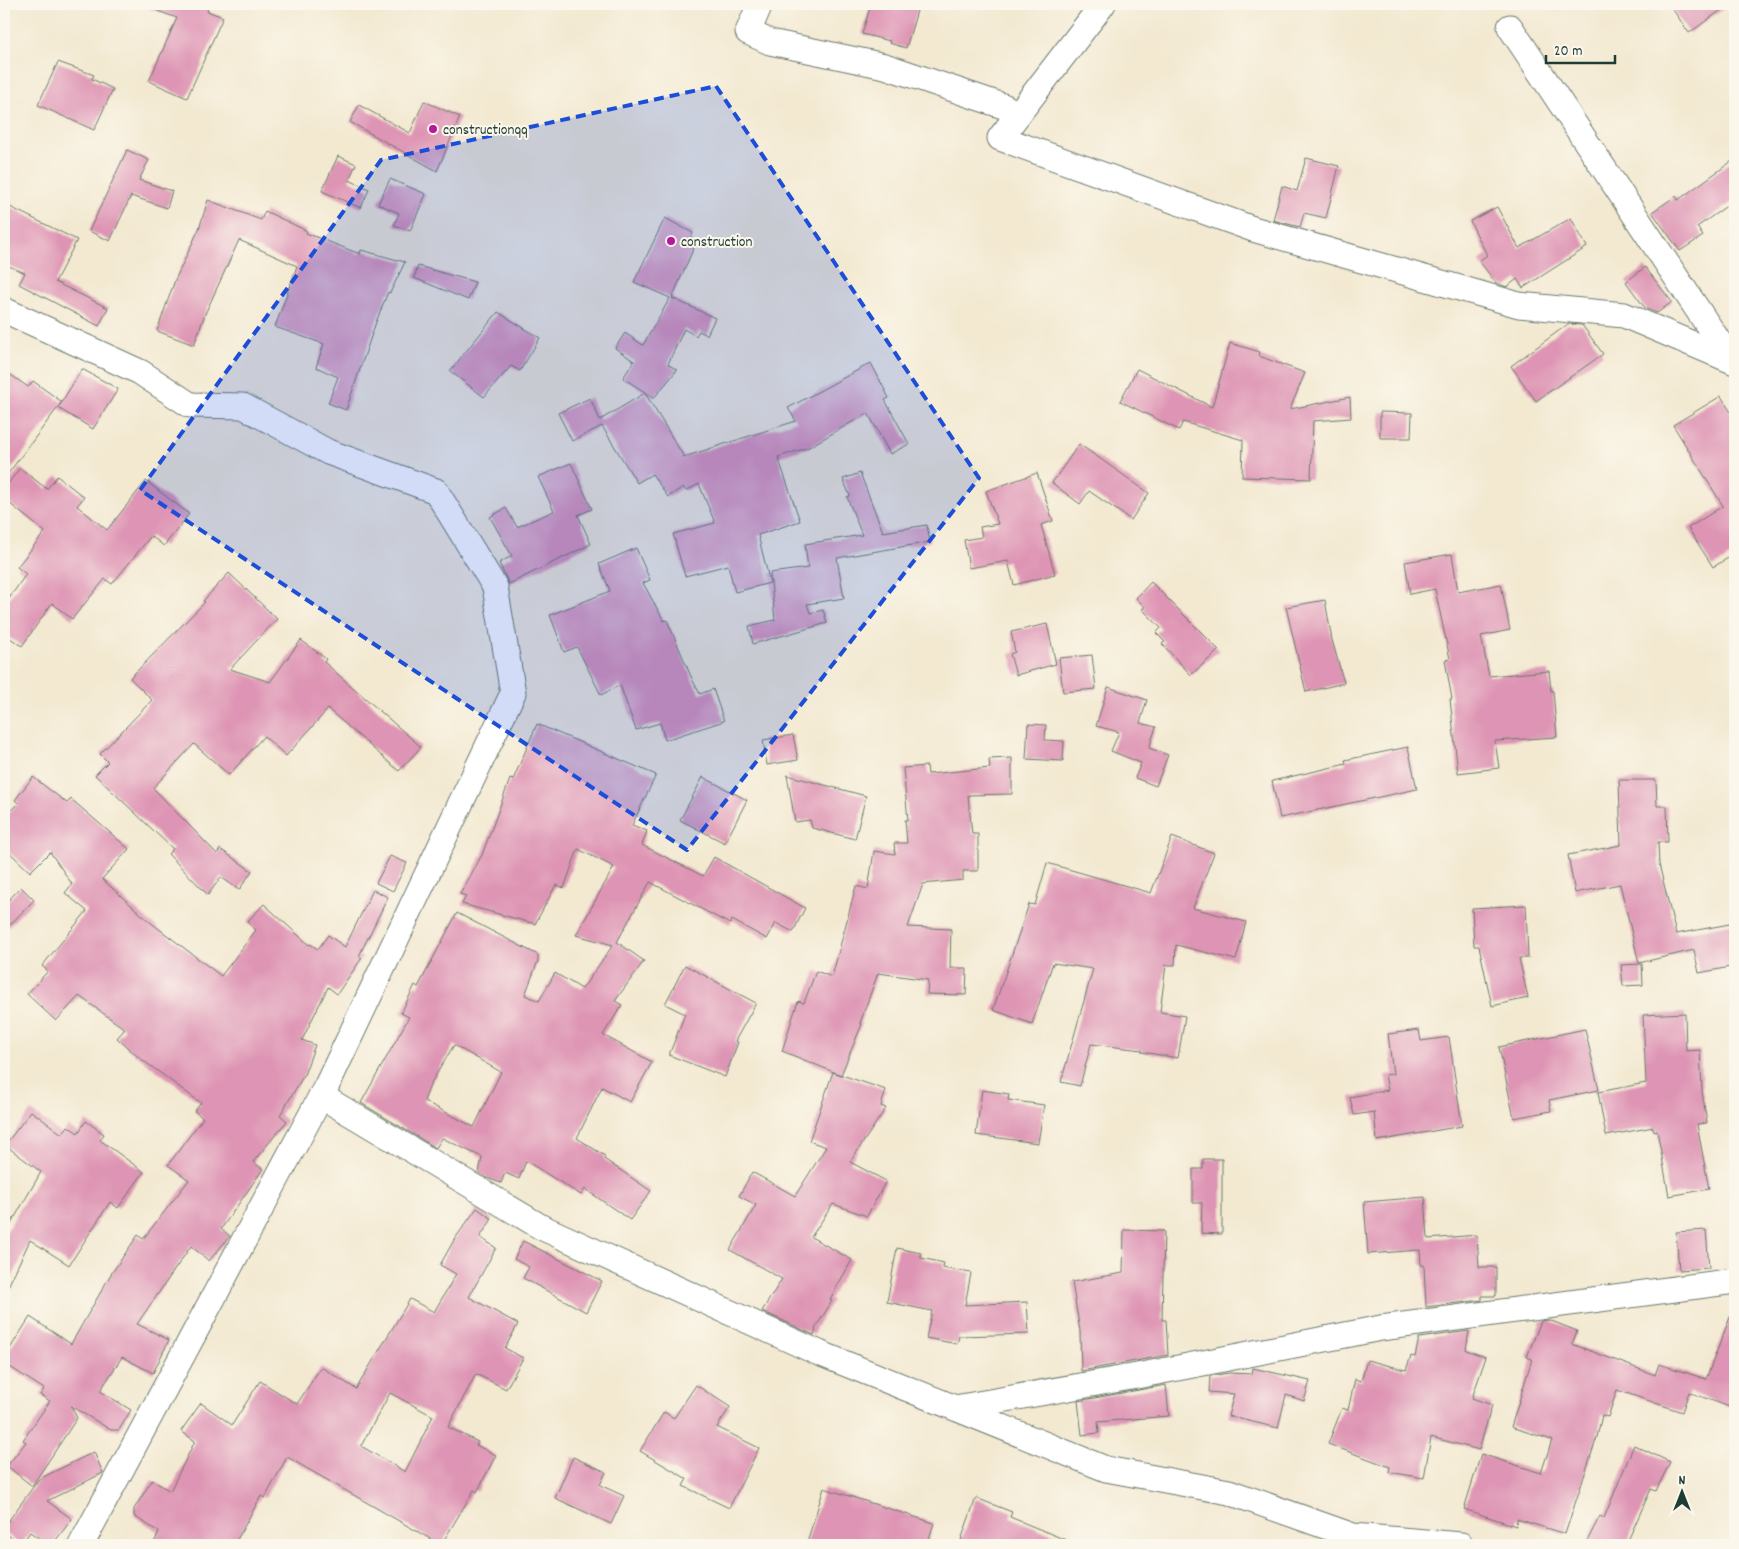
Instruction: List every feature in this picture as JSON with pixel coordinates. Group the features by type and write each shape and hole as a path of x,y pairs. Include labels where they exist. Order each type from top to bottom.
{"street":[{"path":"760,4 748,32 770,42 885,66 1003,106 1018,114"},
{"path":"1103,4 1000,138 1252,229 1518,306 1624,315 1733,361"},
{"path":"1510,27 1733,361"},
{"path":"4,310 140,372 190,405 244,406 328,452 436,491 495,586 513,693 321,1096 300,1131 81,1545"},
{"path":"321,1096 541,1226 819,1353 1106,1469 1229,1492 1353,1536 1460,1545"},
{"path":"955,1408 1136,1376 1381,1328 1735,1281"}],"highlighted area":[{"path":"716,86 979,478 687,850 140,490 381,160"}],"building":[{"path":"144,4 209,4 207,11 223,17 187,98 149,81 177,18 144,6"},
{"path":"871,4 919,4 906,48 889,43 890,41 862,34"},
{"path":"1669,4 1730,4 1689,33"},
{"path":"58,62 94,75 92,79 113,89 94,130 38,105"},
{"path":"424,101 460,117 437,171 350,122 359,105 410,133"},
{"path":"127,150 149,160 139,180 172,191 167,208 131,196 110,241 89,231"},
{"path":"338,156 356,164 349,180 369,189 361,208 322,191"},
{"path":"1306,158 1339,166 1326,218 1304,213 1300,227 1273,220 1282,186 1297,191"},
{"path":"1735,159 1735,200 1697,227 1703,236 1680,251 1652,212 1676,196 1678,200"},
{"path":"390,179 426,194 410,231 394,225 399,213 378,204"},
{"path":"208,200 261,220 265,211 307,231 306,233 360,254 361,250 405,262 390,293 388,292 376,322 346,410 328,403 338,377 316,367 324,344 275,327 297,266 239,240 205,314 194,345 157,331 175,280 199,229"},
{"path":"4,204 77,240 55,282 108,308 99,326 19,284 25,273 4,264"},
{"path":"1497,207 1519,248 1571,218 1587,247 1523,288 1517,279 1507,287 1496,283 1479,261 1487,255 1470,221"},
{"path":"665,218 693,233 689,242 695,245 672,298 715,318 707,335 699,331 696,336 684,329 668,364 677,370 654,398 623,378 634,361 615,348 625,333 643,345 670,298 634,282"},
{"path":"418,266 475,282 468,300 414,278"},
{"path":"1645,267 1672,302 1657,313 1645,308 1626,282"},
{"path":"498,312 540,338 520,371 511,366 484,397 450,371"},
{"path":"1568,324 1582,325 1603,354 1536,401 1511,366"},
{"path":"1230,343 1260,352 1259,356 1305,373 1290,409 1350,397 1351,418 1313,421 1311,479 1242,477 1243,440 1183,422 1179,430 1120,401 1137,369 1212,407"},
{"path":"871,363 889,398 885,400 909,444 890,454 868,413 807,448 778,457 800,521 758,535 770,583 735,592 728,565 685,576 673,534 715,523 699,484 686,491 683,487 668,497 652,474 637,483 602,426 572,441 558,413 590,398 600,420 645,393 684,457 796,421 788,408"},
{"path":"82,369 118,389 93,429 58,408"},
{"path":"4,370 28,387 33,381 62,402 4,479"},
{"path":"1721,396 1735,419 1735,554 1713,567 1688,528 1723,506 1673,425"},
{"path":"1380,412 1412,413 1411,438 1380,438"},
{"path":"1079,444 1149,493 1131,520 1089,491 1080,504 1052,483"},
{"path":"571,463 592,509 578,515 591,544 509,584 499,563 512,556 490,517 506,508 517,527 554,511 538,477"},
{"path":"20,468 47,489 57,476 84,497 77,506 107,530 146,481 189,514 164,546 151,536 112,584 105,579 72,619 52,603 22,646 4,634 4,606 26,574 17,567 45,532 4,499 4,489"},
{"path":"860,473 883,532 927,525 930,542 837,558 844,598 807,604 810,613 823,610 827,623 753,644 749,626 775,620 770,573 808,568 805,544 862,535 847,497 850,496 843,479"},
{"path":"1037,473 1053,521 1041,525 1055,574 1014,585 1008,561 969,568 964,540 982,537 980,527 998,524 986,491"},
{"path":"636,548 650,580 643,583 664,621 667,620 700,694 713,689 724,721 665,740 660,723 636,730 620,685 601,695 577,647 564,652 550,615 610,591 599,564"},
{"path":"1452,554 1458,592 1501,584 1510,630 1481,636 1489,676 1549,671 1551,691 1553,691 1557,737 1495,741 1499,768 1458,773 1450,699 1452,699 1445,660 1450,659 1435,589 1410,594 1405,562"},
{"path":"229,573 277,619 230,669 270,682 301,640 326,659 324,662 421,747 399,771 328,709 286,756 264,736 229,775 194,744 153,788 217,854 220,849 252,871 239,890 221,877 208,895 168,854 173,849 95,775 108,762 100,754 152,700 130,678 205,602 203,601"},
{"path":"1151,582 1219,650 1191,675 1162,644 1165,642 1156,633 1161,628 1142,609 1145,607 1136,598"},
{"path":"1325,600 1332,640 1344,683 1306,692 1286,607"},
{"path":"1047,624 1056,664 1016,675 1010,654 1015,652 1011,632"},
{"path":"1092,655 1096,689 1063,692 1059,658"},
{"path":"1108,687 1147,700 1140,723 1156,727 1149,748 1168,755 1156,786 1135,778 1141,763 1111,751 1119,732 1096,726"},
{"path":"537,724 656,775 632,825 647,831 642,845 703,876 714,857 805,908 793,932 776,923 767,939 732,920 730,924 650,882 617,942 644,961 615,1001 622,1005 603,1035 652,1062 630,1102 602,1087 577,1138 605,1156 604,1159 651,1191 630,1220 585,1189 581,1195 526,1161 519,1179 505,1173 501,1183 487,1178 479,1173 482,1157 442,1138 436,1148 361,1103 409,1017 401,1013 415,985 418,987 457,913 538,955 538,961 525,995 539,1001 555,973 582,989 613,945 576,935 614,867 578,849 564,888 556,885 535,924 462,904 466,896 460,894 482,855 510,779 513,780","holes":["454,1045 501,1072 474,1127 424,1101 431,1083"]},
{"path":"1028,724 1046,725 1045,740 1064,741 1063,761 1026,759"},
{"path":"793,735 798,760 767,765 763,740"},
{"path":"1408,747 1417,789 1280,818 1272,781 1346,764 1345,760"},
{"path":"1012,758 1012,794 968,795 972,834 978,834 978,871 963,871 963,880 923,884 908,927 951,929 950,968 967,968 966,995 927,994 928,980 878,973 860,1023 862,1024 841,1075 782,1051 798,1001 804,1003 816,971 832,977 856,886 868,889 874,851 895,854 894,843 907,843 905,820 908,820 903,768 927,766 928,774 990,768 989,759"},
{"path":"787,775 866,796 855,839 812,828 810,820 795,822"},
{"path":"33,777 67,803 71,799 129,849 102,879 150,922 221,976 256,930 247,922 264,904 309,945 318,949 328,935 345,947 373,890 388,897 359,956 362,958 337,994 328,987 302,1040 315,1045 304,1075 280,1115 287,1121 253,1162 263,1169 221,1229 230,1236 209,1261 191,1246 137,1324 169,1340 153,1373 122,1357 100,1391 131,1410 119,1430 111,1430 71,1406 77,1418 32,1486 7,1466 26,1442 23,1440 50,1401 40,1395 44,1389 4,1363 4,1358 30,1317 71,1344 111,1274 138,1235 143,1239 189,1180 168,1165 203,1118 194,1111 201,1103 137,1056 117,1038 125,1029 79,996 56,1021 27,994 48,971 42,966 87,911 65,893 72,884 50,852 30,872 4,847 4,818 18,803 15,800"},
{"path":"703,777 747,800 725,843 680,820"},
{"path":"1619,780 1656,780 1657,806 1667,806 1668,842 1658,842 1659,864 1676,934 1735,923 1735,966 1699,973 1694,950 1639,963 1620,884 1575,893 1568,855 1621,845"},
{"path":"1172,837 1214,853 1193,908 1246,922 1236,960 1176,945 1175,965 1166,965 1160,1012 1185,1016 1178,1058 1142,1052 1142,1050 1091,1044 1080,1086 1061,1082 1093,969 1053,963 1032,1024 993,1010 1029,904 1035,905 1047,863 1151,893"},
{"path":"390,856 407,863 393,891 376,883"},
{"path":"21,887 34,900 4,931 4,905"},
{"path":"1526,905 1528,958 1519,958 1528,998 1492,1006 1479,946 1474,946 1472,908"},
{"path":"1642,964 1643,985 1623,986 1621,965"},
{"path":"685,965 756,1003 735,1041 738,1042 725,1077 669,1055 685,1014 665,1004"},
{"path":"1685,1013 1686,1051 1700,1050 1702,1091 1707,1123 1697,1124 1709,1189 1669,1196 1657,1130 1654,1131 1653,1127 1606,1136 1598,1092 1646,1083 1643,1015"},
{"path":"1585,1029 1599,1090 1549,1100 1551,1111 1514,1118 1499,1047"},
{"path":"1419,1030 1421,1041 1449,1037 1462,1126 1377,1141 1374,1112 1354,1115 1350,1097 1388,1090 1385,1075 1393,1074 1388,1034"},
{"path":"833,1072 886,1090 881,1106 886,1108 850,1162 886,1181 867,1216 833,1204 811,1237 852,1260 830,1299 832,1301 815,1329 814,1335 762,1311 782,1279 730,1250 756,1205 739,1196 752,1172 795,1196 826,1147 809,1141"},
{"path":"982,1090 1009,1094 1008,1100 1044,1105 1038,1143 976,1135"},
{"path":"31,1111 62,1134 68,1126 78,1133 86,1121 104,1134 100,1140 144,1172 118,1208 110,1202 69,1265 30,1240 4,1295 4,1236 41,1172 5,1145"},
{"path":"1203,1159 1222,1159 1222,1234 1201,1233 1202,1203 1193,1203 1193,1169 1203,1169"},
{"path":"1425,1197 1428,1239 1477,1235 1479,1267 1496,1267 1496,1296 1482,1296 1482,1300 1426,1307 1424,1265 1421,1265 1420,1250 1368,1254 1364,1202"},
{"path":"477,1208 492,1219 480,1237 496,1248 469,1297 518,1324 505,1348 523,1358 506,1389 476,1374 448,1427 478,1442 476,1445 496,1455 477,1492 474,1490 441,1545 287,1457 265,1498 261,1496 234,1545 153,1545 159,1532 134,1516 134,1509 152,1480 170,1491 195,1441 181,1431 201,1403 232,1425 260,1381 297,1404 321,1367 356,1389 410,1299 434,1312 456,1274 440,1265 454,1240","holes":["390,1393 433,1416 405,1472 361,1446"]},
{"path":"1124,1230 1164,1231 1162,1320 1166,1320 1168,1355 1081,1371 1080,1331 1072,1282 1123,1273"},
{"path":"1706,1230 1709,1268 1679,1270 1676,1232"},
{"path":"523,1241 602,1281 586,1312 523,1278 529,1267 514,1259"},
{"path":"897,1248 921,1253 921,1258 944,1263 943,1268 971,1273 965,1305 1027,1302 1029,1334 959,1336 957,1344 926,1338 932,1311 887,1302"},
{"path":"1734,1307 1735,1409 1689,1392 1682,1412 1617,1390 1608,1417 1602,1415 1597,1437 1565,1534 1517,1519 1516,1526 1464,1509 1481,1454 1541,1473 1552,1440 1511,1427 1532,1359 1527,1357 1541,1321 1549,1320 1577,1331 1572,1344 1655,1375 1659,1364 1706,1379"},
{"path":"1469,1331 1466,1350 1486,1357 1472,1398 1492,1405 1479,1450 1431,1437 1424,1478 1389,1472 1390,1467 1328,1444 1342,1408 1348,1410 1355,1379 1361,1381 1367,1360 1406,1370 1411,1356 1415,1357 1419,1338"},
{"path":"1253,1368 1310,1381 1304,1401 1286,1395 1278,1428 1228,1416 1234,1394 1209,1392 1210,1376 1229,1373 1252,1374"},
{"path":"696,1385 730,1407 717,1427 759,1448 729,1508 683,1486 687,1479 640,1451 664,1412 674,1418"},
{"path":"1166,1385 1169,1416 1098,1422 1099,1433 1082,1435 1078,1401"},
{"path":"1634,1445 1670,1462 1656,1491 1651,1489 1626,1545 1585,1545 1600,1516 1604,1518"},
{"path":"94,1452 103,1473 47,1501 72,1519 52,1545 49,1545 30,1532 21,1545 4,1532 4,1527 39,1479"},
{"path":"573,1457 606,1472 600,1485 624,1496 611,1524 555,1498"},
{"path":"824,1488 934,1523 927,1545 806,1545"},
{"path":"976,1498 1012,1512 1010,1517 1078,1545 975,1545 961,1540"}],"place":[{"name":"constructionqq","path":"433,129"},
{"name":"construction","path":"671,241"}]}
